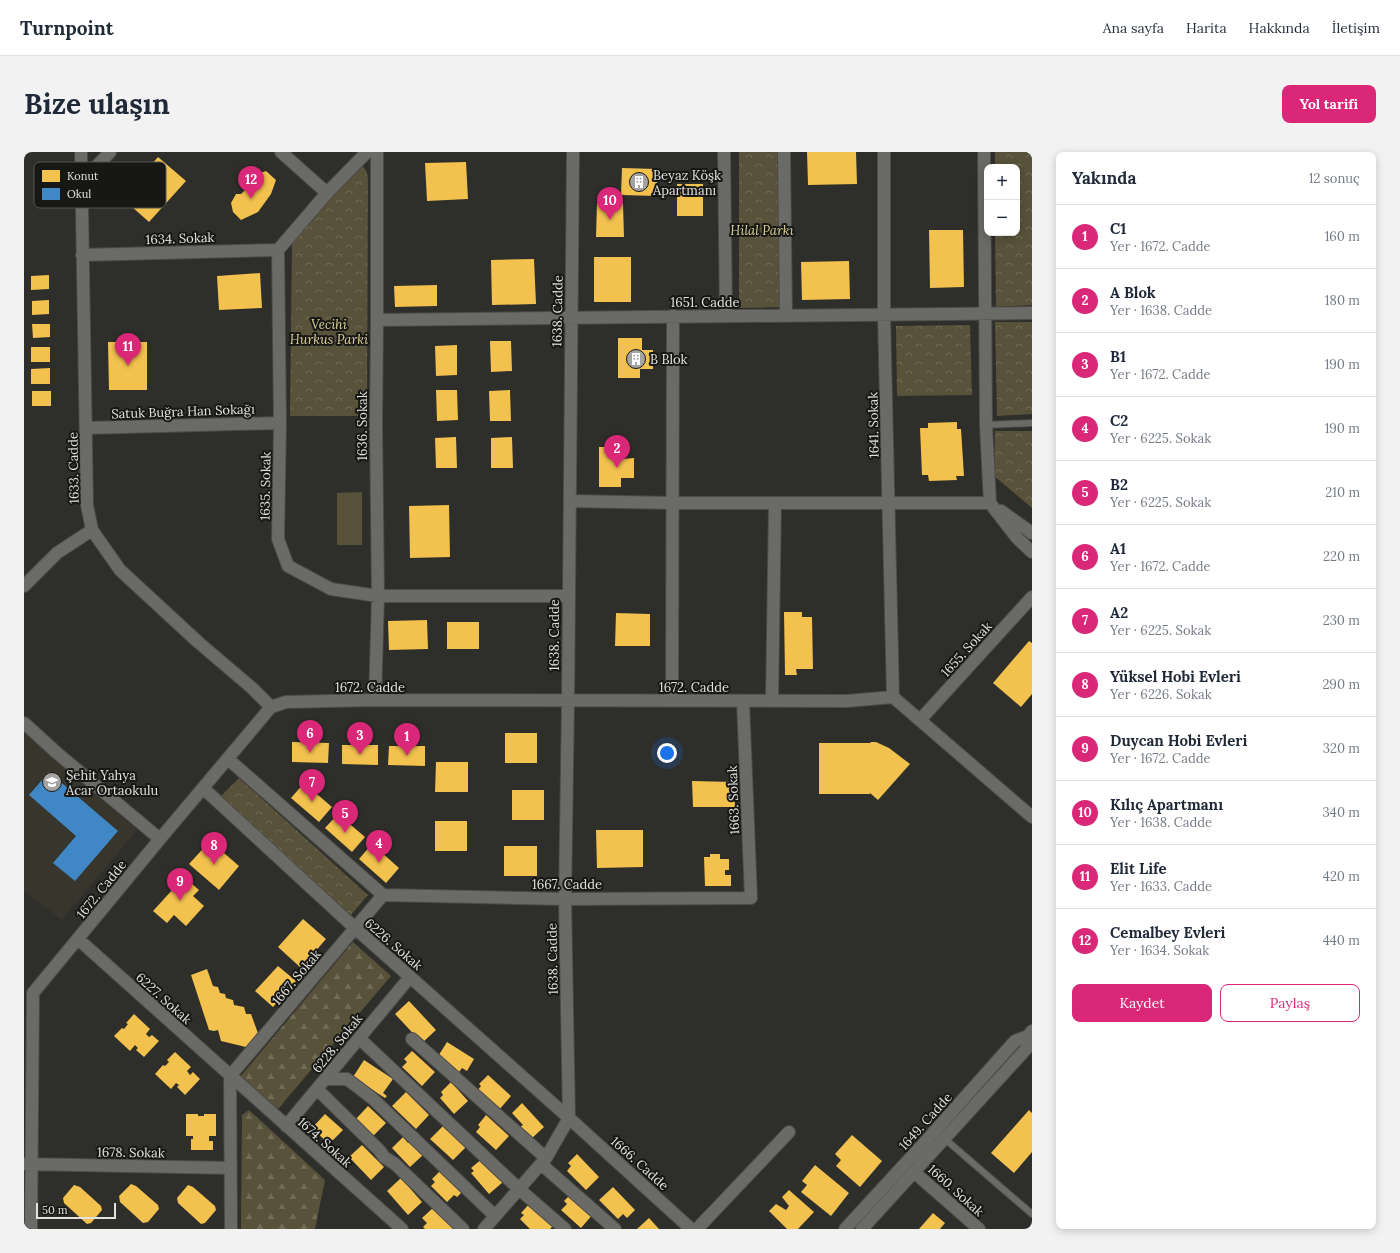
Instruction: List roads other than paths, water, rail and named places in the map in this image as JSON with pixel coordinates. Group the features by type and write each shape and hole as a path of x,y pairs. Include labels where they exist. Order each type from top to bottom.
{"street":[{"path":"101,162 110,152"},
{"path":"281,152 327,193"},
{"path":"278,250 327,193 367,152"},
{"name":"1636. Sokak","path":"375,700 378,596 376,424 377,152"},
{"name":"1638. Cadde","path":"569,1118 565,899 573,152"},
{"path":"724,152 726,316"},
{"path":"784,152 786,315"},
{"name":"1641. Sokak","path":"884,152 884,315 892,697"},
{"path":"984,152 986,425 990,503 1017,538 1032,552"},
{"name":"1633. Cadde","path":"81,208 87,505 92,530 120,570 198,642 252,688 271,707"},
{"name":"1634. Sokak","path":"82,255 278,250"},
{"name":"1635. Sokak","path":"278,250 280,423 278,538 288,566 331,589 378,596 569,596"},
{"name":"1651. Cadde","path":"377,320 1032,313"},
{"path":"672,701 673,316"},
{"name":"Satuk Buğra Han Sokağı","path":"86,428 280,423"},
{"path":"570,501 673,503 990,503 1032,533"},
{"path":"772,701 775,503"},
{"path":"24,586 58,553 92,530"},
{"name":"1655. Sokak","path":"920,720 1032,597"},
{"path":"892,697 1032,817"},
{"name":"1672. Cadde","path":"31,1229 28,1164 29,993 78,939 271,707 286,702 375,700 568,702 743,700 847,701 892,697"},
{"name":"1663. Sokak","path":"743,700 751,898"},
{"path":"24,723 57,753 160,839"},
{"path":"228,759 384,895"},
{"name":"6226. Sokak","path":"203,788 355,928 569,1118"},
{"name":"1667. Cadde","path":"384,895 565,899 751,898"},
{"name":"1667. Sokak","path":"230,1076 384,895"},
{"name":"6227. Sokak","path":"78,939 230,1076"},
{"name":"6228. Sokak","path":"286,1126 410,977"},
{"name":"1649. Cadde","path":"862,1229 1026,1048 1030,1034"},
{"name":"1649. Cadde","path":"845,1229 1015,1041 1030,1034"},
{"path":"359,1038 565,1229"},
{"path":"412,1039 615,1229"},
{"path":"230,1076 231,1229"},
{"name":"1674. Sokak","path":"230,1076 402,1229"},
{"path":"326,1079 347,1080 372,1098 495,1216"},
{"path":"317,1089 380,1151 384,1157 395,1164 463,1229"},
{"path":"484,1229 543,1162 569,1118"},
{"name":"1666. Cadde","path":"569,1118 691,1229"},
{"path":"697,1229 789,1132"},
{"name":"1678. Sokak","path":"28,1164 231,1168"},
{"name":"1660. Sokak","path":"914,1172 979,1229"}],"lane":[{"path":"986,425 1032,423"},
{"path":"945,1139 1032,1214"}],"place":[{"name":"Beyaz Köşk Apartmanı","path":"639,182"},
{"name":"Cemalbey Evleri","path":"251,199"},
{"name":"Kılıç Apartmanı","path":"610,220"},
{"name":"B Blok","path":"636,359"},
{"name":"Elit Life","path":"128,366"},
{"name":"A Blok","path":"617,468"},
{"name":"A1","path":"310,753"},
{"name":"B1","path":"360,755"},
{"name":"C1","path":"407,756"},
{"name":"Şehit Yahya Acar Ortaokulu","path":"52,782"},
{"name":"A2","path":"312,802"},
{"name":"B2","path":"345,833"},
{"name":"C2","path":"379,863"},
{"name":"Yüksel Hobi Evleri","path":"214,865"},
{"name":"Duycan Hobi Evleri","path":"180,901"}],"park label":[{"name":"Hilal Parkı","path":"762,230"},
{"name":"Vecihi Hurkus Parki","path":"329,332"}]}
